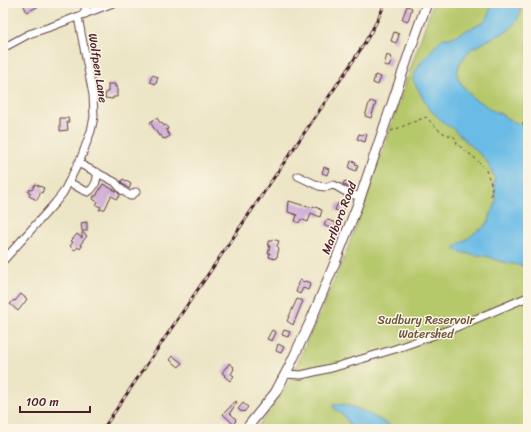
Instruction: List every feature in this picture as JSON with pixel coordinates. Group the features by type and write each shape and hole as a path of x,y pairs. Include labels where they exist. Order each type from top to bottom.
{"main road":[{"name":"Marlboro Road","path":"246,429 275,393 312,318 360,197 427,3"}],"street":[{"path":"82,16 88,3"},
{"path":"3,48 28,34 82,16 113,3"},
{"name":"Wolfpen Lane","path":"3,261 59,198 69,182 92,131 94,109 93,95 82,16"},
{"path":"78,163 115,182 130,196 136,192"},
{"path":"69,182 86,192 91,191 98,178 97,172"},
{"path":"298,176 325,188 334,185 346,192 360,197"},
{"path":"285,374 301,375 335,367 395,349 454,328 528,297"}],"path":[{"path":"382,132 388,132 426,117 442,132 448,136 453,136 458,144 485,168 492,186 491,197 489,199"},
{"path":"522,123 528,126"}],"green space":[{"name":"Sudbury Reservoir Watershed","path":"433,3 528,3 528,429 255,429 267,415 289,382 342,263 361,213"}],"water":[{"path":"492,3 519,3 519,17 506,32 472,48 460,62 457,74 461,83 477,101 508,119 528,128 528,267 466,253 455,249 455,247 459,244 478,230 482,229 489,221 496,201 494,176 486,160 450,126 447,126 429,109 413,80 414,74 421,62 443,38 450,38 482,23 488,17"},
{"path":"333,405 347,405 363,411 398,429 355,429 343,415 334,408"}],"building":[{"path":"30,3 38,3 39,6 27,12 24,6"},
{"path":"407,6 412,8 408,21 402,19"},
{"path":"394,32 399,34 396,43 391,41"},
{"path":"387,55 392,59 389,67 384,65"},
{"path":"152,75 158,77 156,84 150,82"},
{"path":"375,75 381,77 378,85 373,83"},
{"path":"108,84 115,84 115,87 117,87 117,97 113,97 113,99 105,98 106,92 108,92"},
{"path":"370,101 376,103 371,118 365,116"},
{"path":"60,118 68,118 68,130 60,131"},
{"path":"157,118 161,124 162,123 164,126 166,125 168,129 166,130 170,136 165,139 163,139 161,135 159,136 150,122"},
{"path":"364,133 367,134 365,142 357,139 359,134 363,135"},
{"path":"351,161 356,162 355,164 358,165 356,171 349,168"},
{"path":"324,167 329,169 327,175 322,173"},
{"path":"123,179 131,184 129,189 121,182"},
{"path":"345,181 351,183 350,188 343,184"},
{"path":"35,184 44,188 37,200 29,196 31,193 28,192 30,189 32,190"},
{"path":"103,184 120,195 117,199 111,196 105,209 99,210 101,207 96,205 98,202 93,198 96,196"},
{"path":"289,201 313,208 313,206 322,210 320,217 311,213 308,222 301,219 299,223 295,221 297,215 288,212"},
{"path":"338,203 344,206 342,212 335,210"},
{"path":"326,220 336,223 334,229 324,225"},
{"path":"87,222 87,231 82,231 81,223"},
{"path":"82,232 87,236 80,245 82,246 80,249 78,247 75,250 70,246 73,242 71,241 77,234 82,238"},
{"path":"272,239 279,241 277,246 279,248 277,257 275,259 269,257 270,253 268,253 270,246 268,246 269,241 272,241"},
{"path":"300,280 311,283 308,290 303,288 300,294 296,292 297,285"},
{"path":"21,294 27,299 18,311 10,304"},
{"path":"297,299 303,301 293,325 287,321"},
{"path":"272,330 276,332 272,341 267,339"},
{"path":"284,330 290,332 288,337 282,335"},
{"path":"278,344 284,347 281,353 276,351"},
{"path":"173,356 182,363 179,367 170,360"},
{"path":"229,363 234,367 231,374 234,376 230,381 222,373"},
{"path":"236,401 237,402 230,413 236,419 233,424 223,414"},
{"path":"243,403 248,407 244,412 242,412 238,409"}],"railway":[{"path":"103,429 353,62 374,27 385,3"}]}
